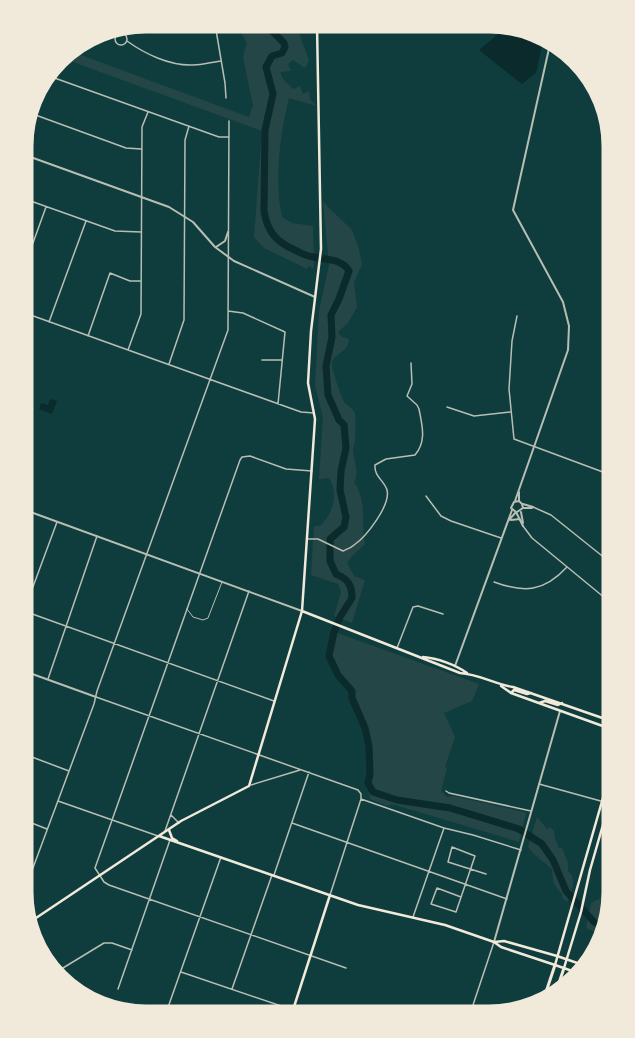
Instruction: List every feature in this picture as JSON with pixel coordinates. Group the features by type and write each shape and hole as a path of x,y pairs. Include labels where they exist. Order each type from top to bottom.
{"highway":[{"path":"546,992 555,965"},
{"path":"559,984 564,968"}],"main road":[{"path":"34,919 169,829 211,804 249,786 302,611 315,413 308,383 315,297 321,248 317,31"},
{"path":"302,611 423,657 441,666 467,674"},
{"path":"423,657 455,667 467,674 498,685 513,687 604,718"},
{"path":"498,685 511,693 604,727"},
{"path":"511,693 514,690 527,694 532,693"},
{"path":"538,703 545,701 558,705 562,703"},
{"path":"555,965 604,798"},
{"path":"564,968 585,899 590,870 604,818"},
{"path":"169,829 172,838 179,843"},
{"path":"159,836 358,905 445,925 494,942 501,947 573,971"},
{"path":"294,1007 330,895"},
{"path":"494,942 504,940 579,964"}],"street":[{"path":"216,31 226,98"},
{"path":"124,33 127,37 127,41 139,50 178,64 193,65 221,61"},
{"path":"122,34 116,36 116,41 119,44 122,44 127,41"},
{"path":"455,667 564,363 569,339 569,322 563,302 513,210 549,48"},
{"path":"54,78 219,137 228,137"},
{"path":"128,350 141,314 141,149 142,127 148,112"},
{"path":"35,115 126,148 141,149"},
{"path":"31,871 96,697 228,330 229,121"},
{"path":"169,364 184,320 185,140 189,126"},
{"path":"31,157 169,207 185,216 228,257 315,297"},
{"path":"31,201 118,232 141,232"},
{"path":"31,248 46,207"},
{"path":"49,322 86,221"},
{"path":"216,247 224,243 228,232"},
{"path":"88,336 110,273 141,282"},
{"path":"228,311 248,315 285,332 278,404"},
{"path":"31,315 301,412 315,413"},
{"path":"517,316 510,363 510,412 514,439 604,472"},
{"path":"262,360 283,360"},
{"path":"307,539 318,539 338,550 343,551 361,540 373,526 381,513 387,494 385,486 376,475 375,468 377,463 386,459 415,455 422,444 422,424 419,409 417,405 407,396 412,384 411,363"},
{"path":"447,407 474,416 510,412"},
{"path":"312,471 286,469 250,456 242,457 233,477 95,868 109,885 346,968"},
{"path":"519,490 519,501 522,504 551,515 604,557"},
{"path":"426,496 437,510 446,518 501,538"},
{"path":"522,504 523,508"},
{"path":"506,524 516,512 523,508 533,508"},
{"path":"512,510 516,512 532,538 604,597"},
{"path":"520,511 524,526"},
{"path":"31,512 302,611"},
{"path":"510,520 520,519"},
{"path":"31,592 57,521"},
{"path":"48,679 97,536"},
{"path":"494,582 523,590 533,589 552,580 567,567"},
{"path":"165,832 249,591"},
{"path":"397,648 413,607 418,606 443,614"},
{"path":"31,613 274,701"},
{"path":"31,673 358,790 361,794 361,799 330,895"},
{"path":"472,1007 507,899 560,711"},
{"path":"31,756 69,770"},
{"path":"249,786 254,782 291,774 301,770"},
{"path":"232,989 309,772"},
{"path":"540,784 603,802"},
{"path":"446,791 449,793 532,811"},
{"path":"361,799 444,828 473,834 521,850"},
{"path":"58,801 159,836"},
{"path":"171,815 179,823"},
{"path":"31,823 47,829"},
{"path":"292,823 507,899"},
{"path":"413,917 444,828"},
{"path":"118,989 170,840"},
{"path":"461,897 438,888 431,904 456,912 466,885 471,870 475,856 452,847 448,862 471,870 486,874"},
{"path":"169,1007 221,858"},
{"path":"61,969 104,943 112,943 132,950"},
{"path":"181,972 279,1007"}],"lane":[{"path":"187,608 193,617 203,620 208,618 222,582"}],"shaded area":[{"path":"240,31 298,31 309,61 305,68 293,60 288,64 291,71 280,72 283,79 293,89 300,86 303,94 309,91 310,99 316,106 289,98 279,158 278,188 282,217 292,223 313,226 314,268 308,266 307,269 264,248 254,237 262,131 69,60 77,54 249,117 253,105 243,57 247,43"},
{"path":"501,32 519,35 542,44 536,73 522,84 479,50"},
{"path":"323,202 352,230 359,249 362,265 354,282 357,307 348,323 338,332 342,337 349,339 348,344 346,348 332,361 335,378 344,401 355,414 355,441 353,453 356,478 354,482 361,496 363,512 365,544 347,563 354,576 365,580 352,623 334,616 341,592 338,584 311,575 314,526 320,526 325,521 331,510 334,497 334,491 329,478 319,479 323,418 315,385 319,311 329,265"},
{"path":"50,399 57,401 52,414 39,409 41,403 48,405"},
{"path":"332,631 479,684 472,701 444,713 455,737 445,767 447,768 441,791 447,797 453,796 524,812 526,814 519,842 392,804 387,806 370,799 367,783 369,774 367,756 368,746 364,729 351,699 351,692 330,666 327,656"},
{"path":"537,817 547,829 550,827 554,831 555,839 559,848 562,848 568,863 568,871 573,878 573,886 567,902 562,898 562,894 554,883 552,869 536,856 528,847"},
{"path":"604,896 602,915 597,932 586,928 591,903"},
{"path":"131,1002 138,1004 137,1006 130,1006"}],"waterway":[{"path":"272,31 284,43 285,47 282,53 272,56 266,67 273,94 265,130 265,218 270,230 288,247 308,256 333,260 342,264 349,271 339,299 331,315 332,337 326,366 328,395 339,420 344,425 346,448 341,471 340,490 346,517 344,527 330,539 330,561 336,574 344,578 350,586 352,598 340,617 334,632 329,656 338,675 352,691 352,698 365,728 369,746 370,774 368,783 373,792 397,800 450,808 519,829 542,844 553,860 566,891 594,922 599,925"}]}
